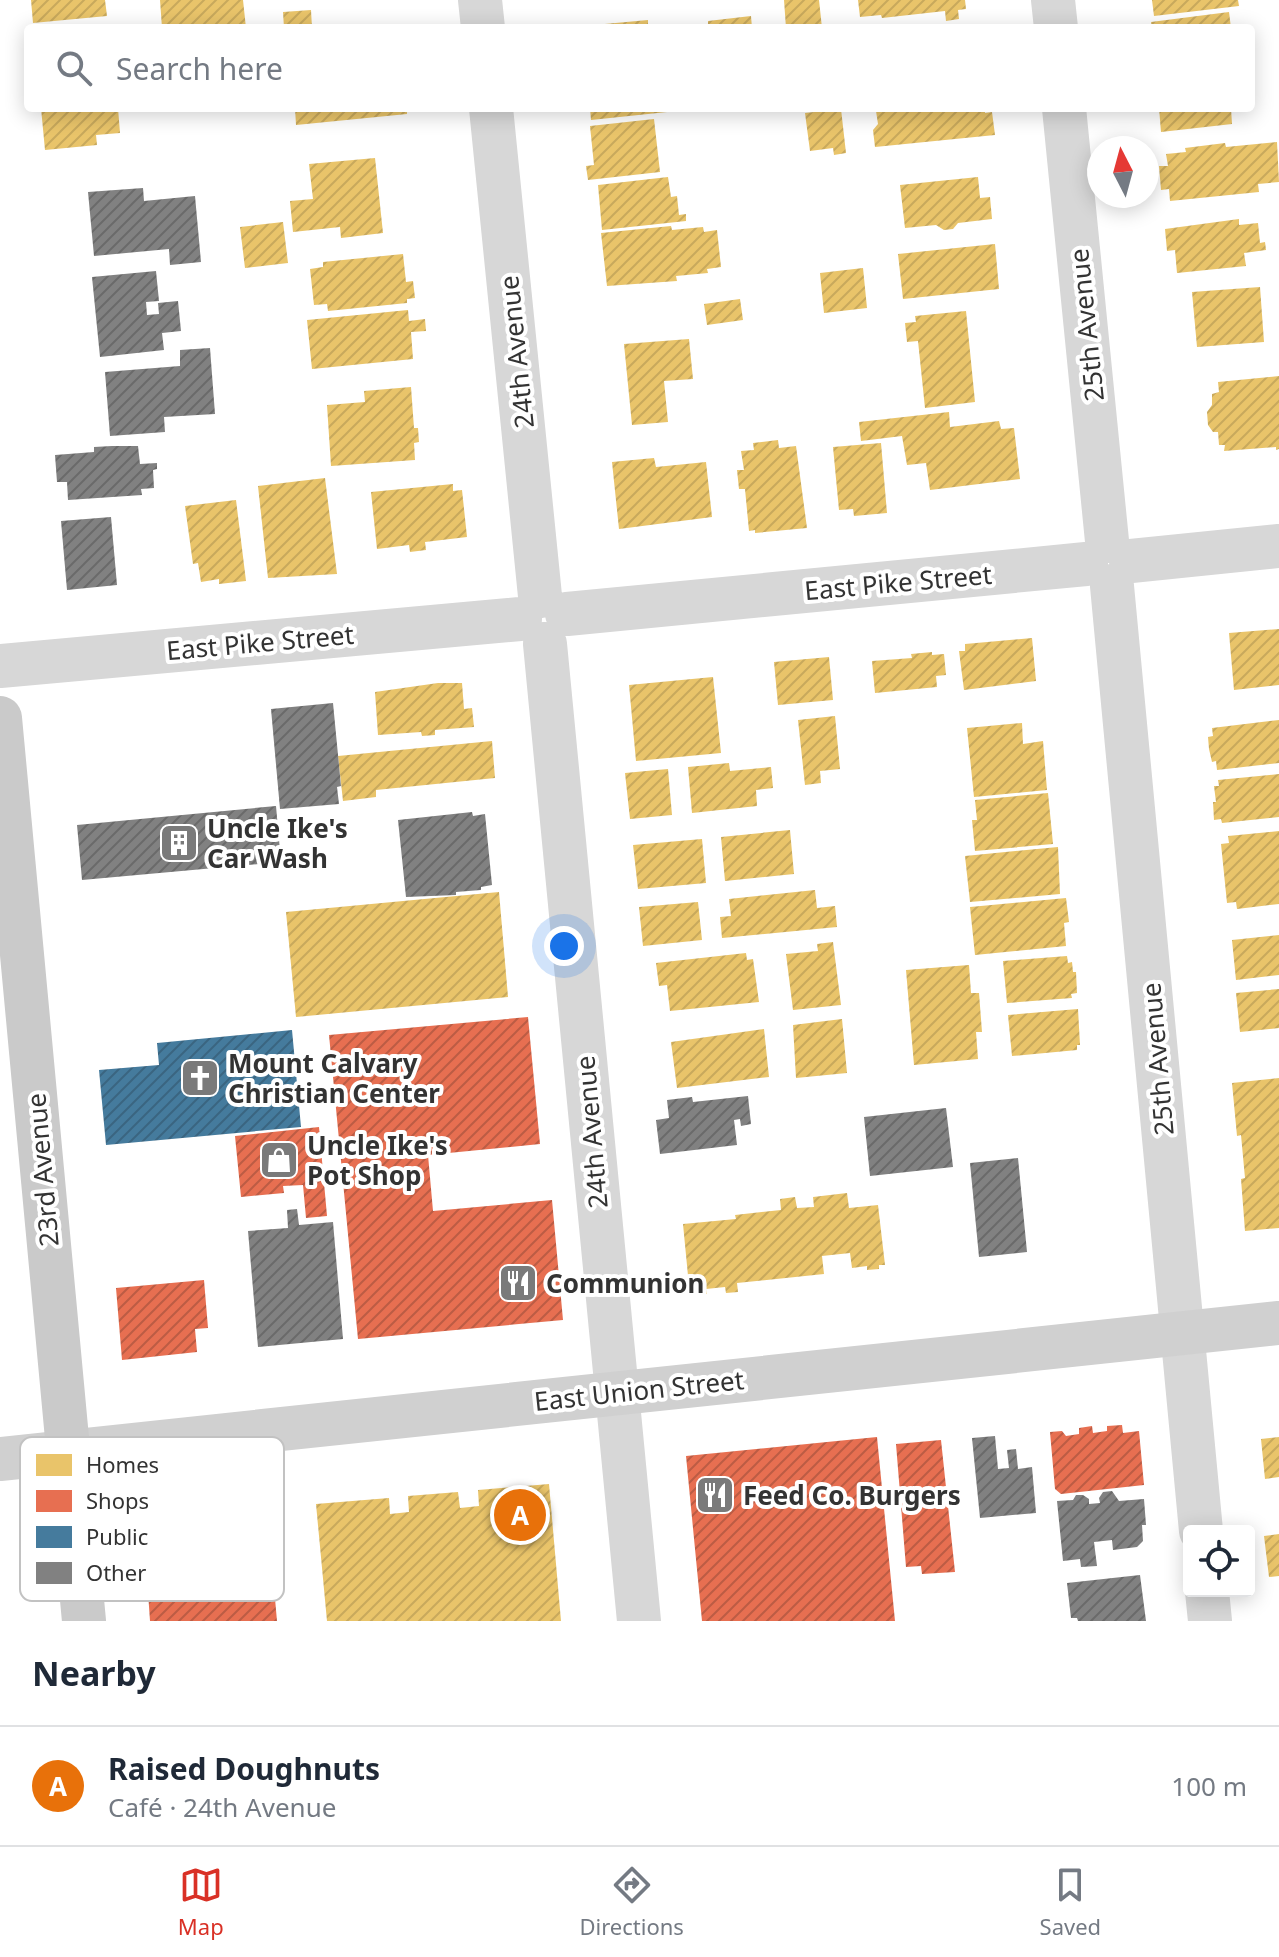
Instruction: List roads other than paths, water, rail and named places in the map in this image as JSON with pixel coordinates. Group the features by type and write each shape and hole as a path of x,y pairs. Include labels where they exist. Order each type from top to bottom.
{"main road":[{"name":"23rd Avenue","path":"0,718 67,1437"},
{"name":"East Union Street","path":"200,1437 1279,1323"},
{"name":"East Union Street","path":"0,1459 20,1457"},
{"name":"23rd Avenue","path":"82,1601 84,1621"}],"street":[{"path":"480,0 483,24"},
{"path":"1053,0 1056,24"},
{"name":"24th Avenue","path":"491,112 639,1621"},
{"name":"25th Avenue","path":"1064,112 1200,1525"},
{"name":"East Pike Street","path":"0,666 543,618 1279,546"},
{"path":"1208,1597 1210,1621"}],"place":[{"name":"Uncle Ike's Car Wash","path":"179,843"},
{"name":"Mount Calvary Christian Center","path":"200,1078"},
{"name":"Uncle Ike's Pot Shop","path":"279,1160"},
{"name":"Communion","path":"518,1283"},
{"name":"Feed Co. Burgers","path":"715,1495"},
{"name":"Raised Doughnuts","path":"520,1515"}]}
